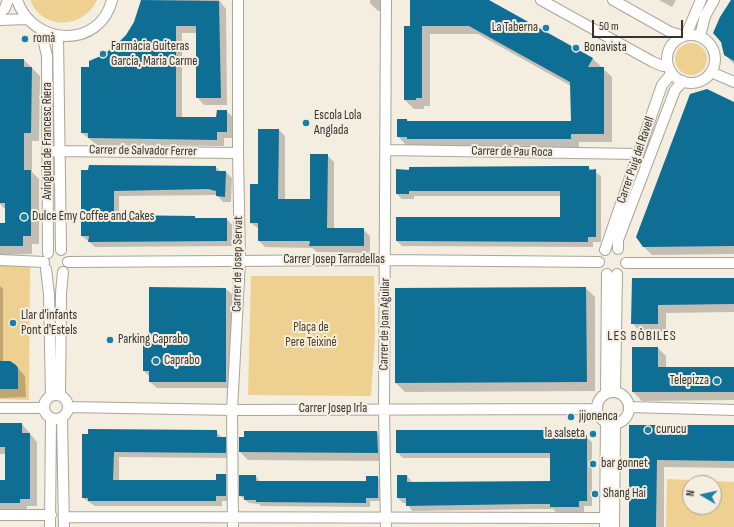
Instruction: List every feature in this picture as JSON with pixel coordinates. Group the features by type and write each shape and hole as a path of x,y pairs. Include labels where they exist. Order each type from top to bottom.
{"street":[{"path":"0,13 5,8 8,0"},
{"path":"17,0 27,19 40,30 58,36 74,35 89,30 102,20 112,0"},
{"name":"Carrer de Josep Servat","path":"233,523 232,410 240,261 238,0"},
{"name":"Carrer de Joan Aguilar","path":"386,0 386,260 384,409 386,527"},
{"path":"541,0 653,62 670,69 683,81 691,83 699,82 711,72 715,58 714,51 706,40 700,36 670,32 613,0"},
{"path":"670,69 669,51 677,39 685,35 702,0"},
{"path":"700,36 705,16 714,0"},
{"path":"0,20 27,19"},
{"name":"Avinguda de Francesc Riera","path":"40,30 47,56 61,250"},
{"name":"Avinguda de Francesc Riera","path":"56,396 46,261 54,151 58,36"},
{"name":"Carrer Puig del Ravell","path":"605,250 662,85 670,69"},
{"path":"711,72 734,82"},
{"name":"Carrer Puig del Ravell","path":"618,249 618,240 675,90 683,81"},
{"name":"Carrer de Pau Roca","path":"386,150 638,154"},
{"name":"Carrer de Salvador Ferrer","path":"54,151 238,153"},
{"path":"609,248 618,249 624,254 626,263 623,271 612,274 602,270 599,262 602,253 609,248"},
{"path":"46,261 54,249 61,250 67,255 68,262 63,272 60,293 56,396"},
{"path":"0,260 46,261"},
{"name":"Carrer Josep Tarradellas","path":"68,262 386,260 599,262"},
{"path":"46,261 56,274 63,272"},
{"path":"626,263 734,263"},
{"path":"611,393 612,274"},
{"path":"611,393 626,398 630,407 627,417 623,421 610,423 600,417 597,409 600,400 611,393"},
{"path":"62,417 55,419 50,418 46,414 43,408 46,400 56,396 65,400 68,407 62,417 64,522 233,523 386,516 605,522 610,423"},
{"name":"Carrer Josep Irla","path":"68,407 232,410 597,409"},
{"path":"630,407 734,410"},
{"path":"0,408 43,408"},
{"path":"50,418 50,527"},
{"path":"610,423 614,527"},
{"path":"0,515 51,515"}],"green space":[{"path":"30,0 97,0 91,10 83,17 73,21 63,22 53,21 44,17 36,10"},
{"path":"691,43 700,46 704,50 707,59 704,68 700,72 691,75 682,72 678,68 675,59 678,50 682,46"},
{"name":"Llar d'infants Pont d'Estels","path":"0,263 30,264 29,400 0,399"},
{"name":"Plaça de Pere Teixiné","path":"251,276 374,276 375,336 371,396 248,395"},
{"path":"667,479 682,480 682,515 722,515 722,481 734,482 734,527 666,527"}],"building":[{"path":"141,0 219,1 221,98 196,98 196,26 176,26 176,117 216,117 217,110 227,110 227,132 217,132 217,140 88,138 88,133 81,133 81,67 89,67 89,61 103,55 126,35 134,22"},
{"path":"410,0 489,0 593,58 588,67 604,67 604,134 571,134 571,139 407,139 407,137 397,137 397,119 407,119 407,121 571,121 570,82 469,26 422,26 422,98 416,98 416,100 404,100 404,26 410,26"},
{"path":"731,0 734,0 734,61 724,55 721,42 713,33 720,17"},
{"path":"0,59 24,59 24,67 32,67 31,133 24,133 24,170 31,170 31,236 23,236 23,246 0,246 0,223 5,223 5,203 0,203"},
{"path":"707,89 734,102 734,246 643,247 636,237 690,94"},
{"path":"258,129 279,129 278,199 310,199 310,154 328,154 327,228 364,228 364,246 309,246 310,241 258,241 258,223 250,223 250,184 258,184"},
{"path":"89,165 216,166 216,171 226,171 225,197 216,196 216,191 208,189 114,191 114,215 227,218 227,241 88,242 89,236 81,236 81,170 88,170"},
{"path":"589,166 589,170 596,169 596,237 588,237 588,242 396,241 396,217 560,217 560,191 409,191 409,194 396,194 396,169 409,170 409,167"},
{"path":"632,278 734,278 734,304 658,305 658,324 631,324"},
{"path":"149,287 226,288 226,382 149,382 149,371 143,371 143,336 149,335"},
{"path":"586,287 587,382 395,383 395,288"},
{"path":"632,347 658,347 658,367 734,367 734,392 632,392"},
{"path":"0,361 10,361 18,368 18,389 0,389"},
{"path":"0,423 22,423 22,433 30,433 30,499 20,499 20,503 0,503 0,480 5,480 5,447 0,447"},
{"path":"629,425 734,425 734,461 657,460 656,527 629,527"},
{"path":"88,429 217,430 217,437 226,437 226,453 114,452 113,480 216,480 216,474 226,474 226,496 216,496 216,501 88,501 88,498 82,498 82,434 88,434"},
{"path":"396,430 580,430 579,435 587,435 587,501 579,501 579,507 550,507 550,504 406,506 406,498 397,498 397,475 407,475 407,482 550,481 550,453 396,453"},
{"path":"244,431 377,431 378,453 239,452 239,437 244,437"},
{"path":"239,475 256,475 256,481 366,481 366,476 378,476 378,498 366,498 366,503 256,502 256,500 244,500 244,496 239,496"}],"place":[{"name":"La Taberna","path":"546,28"},
{"name":"romà","path":"25,39"},
{"name":"Bonavista","path":"576,48"},
{"name":"Farmàcia Guiteras García, Maria Carme","path":"103,54"},
{"name":"Escola Lola Anglada","path":"306,123"},
{"name":"Dulce Emy Coffee and Cakes","path":"24,217"},
{"name":"Llar d'infants Pont d'Estels","path":"13,323"},
{"name":"Parking Caprabo","path":"110,340"},
{"name":"Caprabo","path":"156,361"},
{"name":"Telepizza","path":"717,381"},
{"name":"jijonenca","path":"571,417"},
{"name":"curucu","path":"648,430"},
{"name":"la salseta","path":"593,434"},
{"name":"bar gonnet","path":"593,464"},
{"name":"Shang Hai","path":"595,494"}],"district":[{"name":"LES BÒBILES","path":"642,336"}]}
